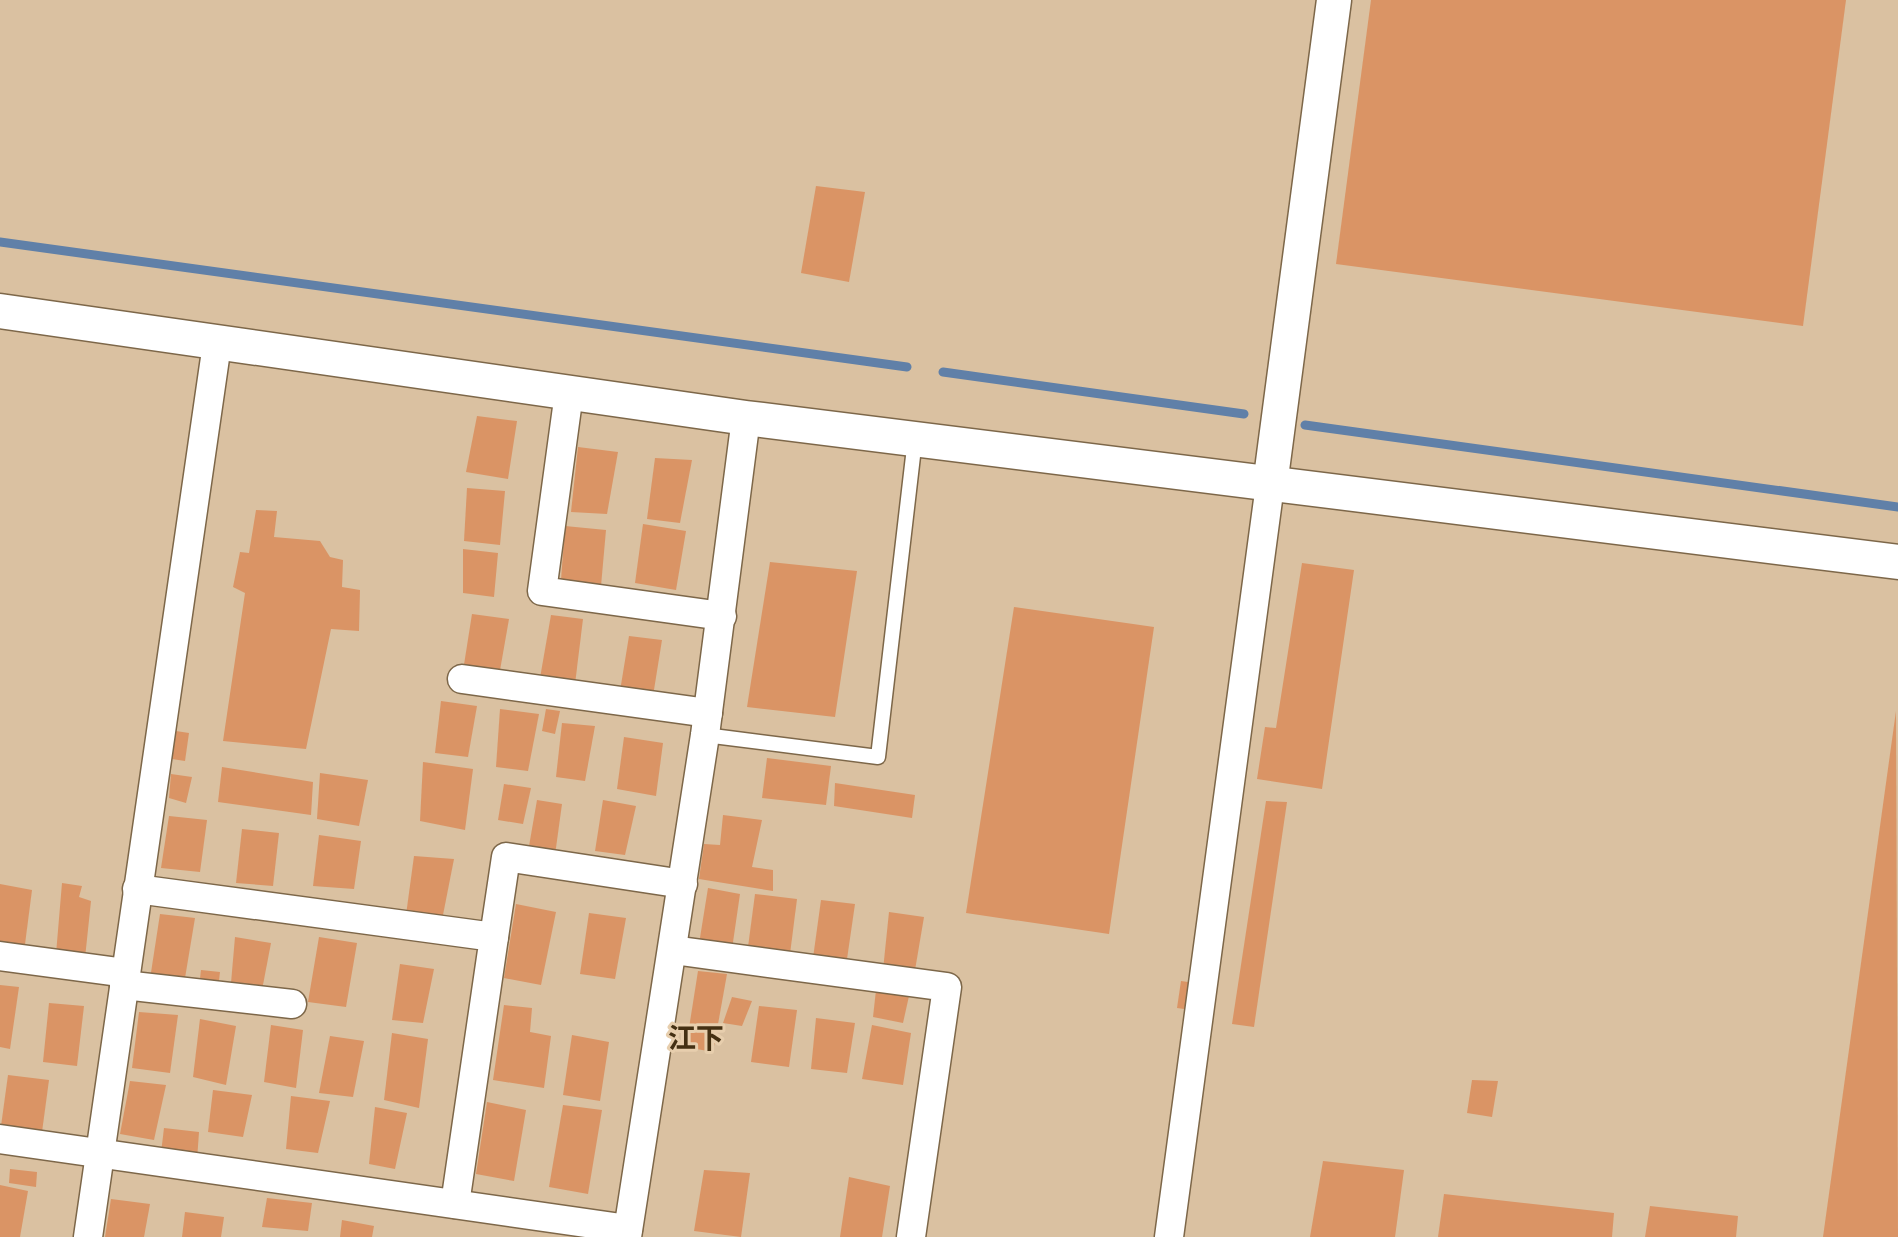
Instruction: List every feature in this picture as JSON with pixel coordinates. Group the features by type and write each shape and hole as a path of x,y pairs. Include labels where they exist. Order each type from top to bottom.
{"street":[{"path":"1169,1237 1334,0"},
{"path":"0,311 746,418 1898,562"},
{"path":"88,1237 217,344"},
{"path":"569,393 542,591 722,616"},
{"path":"0,1139 455,1204 628,1233 722,616 746,418"},
{"path":"462,679 706,724"},
{"path":"455,1204 506,857 683,884"},
{"path":"137,889 494,937"},
{"path":"673,950 947,987 911,1237"},
{"path":"0,956 125,979 292,1004"}],"lane":[{"path":"706,724 878,757 915,439"}],"building":[{"path":"1371,0 1846,0 1803,326 1336,264"},
{"path":"816,186 865,192 849,282 801,273"},
{"path":"477,416 517,421 508,479 466,472"},
{"path":"578,447 618,452 607,514 571,512"},
{"path":"655,458 692,460 680,523 647,519"},
{"path":"467,488 505,491 500,545 464,541"},
{"path":"256,510 277,511 274,537 320,541 330,557 343,560 342,587 360,590 359,631 331,629 306,749 223,741 245,593 233,587 240,552 249,553"},
{"path":"643,524 686,531 676,590 635,583"},
{"path":"565,526 606,530 601,586 561,580"},
{"path":"463,549 498,553 494,597 463,593"},
{"path":"770,562 857,571 835,717 747,707"},
{"path":"1302,563 1354,570 1322,789 1257,779 1265,727 1276,728"},
{"path":"1014,607 1154,627 1109,934 966,913"},
{"path":"472,614 509,619 499,676 463,671"},
{"path":"551,615 583,619 575,684 540,678"},
{"path":"629,636 662,640 653,696 620,691"},
{"path":"441,701 477,706 468,757 435,753"},
{"path":"500,709 539,714 528,771 496,767"},
{"path":"546,709 560,711 555,734 542,731"},
{"path":"1896,711 1898,1237 1823,1237"},
{"path":"562,723 595,726 585,781 556,777"},
{"path":"176,731 189,733 185,761 172,759"},
{"path":"624,737 663,743 656,796 617,789"},
{"path":"767,758 831,766 826,805 762,798"},
{"path":"423,762 473,769 465,830 420,821"},
{"path":"222,767 313,782 311,815 218,802"},
{"path":"320,773 368,780 359,826 317,819"},
{"path":"171,774 192,777 186,803 169,798"},
{"path":"835,783 915,795 912,818 834,806"},
{"path":"504,784 531,788 523,824 498,820"},
{"path":"537,800 562,804 555,855 528,852"},
{"path":"603,800 636,806 625,855 595,851"},
{"path":"1266,801 1287,802 1254,1027 1232,1024"},
{"path":"723,815 762,820 752,867 773,870 773,891 699,879 704,844 720,845"},
{"path":"169,816 207,820 200,872 161,868"},
{"path":"242,829 279,833 273,886 236,883"},
{"path":"319,835 361,841 354,889 313,886"},
{"path":"414,856 454,859 442,920 406,915"},
{"path":"62,883 82,886 79,897 91,901 85,958 56,954"},
{"path":"0,884 32,890 24,952 0,949"},
{"path":"708,888 740,894 732,949 699,944"},
{"path":"755,894 797,899 790,954 748,947"},
{"path":"821,900 855,904 846,966 813,958"},
{"path":"516,904 556,912 541,985 504,978"},
{"path":"889,912 924,917 914,976 883,970"},
{"path":"589,913 626,918 615,979 580,974"},
{"path":"160,914 195,918 184,984 150,979"},
{"path":"235,937 271,943 262,990 231,983"},
{"path":"319,937 357,943 346,1007 308,1002"},
{"path":"400,964 434,969 423,1023 392,1020"},
{"path":"201,970 220,972 218,989 199,987"},
{"path":"698,971 727,974 713,1052 686,1047"},
{"path":"1181,981 1195,983 1191,1010 1177,1008"},
{"path":"0,985 19,987 10,1049 0,1047"},
{"path":"876,990 909,996 903,1023 873,1017"},
{"path":"732,997 752,1001 742,1026 723,1023"},
{"path":"49,1003 84,1006 77,1066 43,1062"},
{"path":"504,1005 532,1008 530,1032 551,1036 544,1088 493,1080"},
{"path":"759,1006 797,1010 789,1067 751,1062"},
{"path":"139,1012 178,1015 170,1073 132,1068"},
{"path":"816,1018 855,1023 847,1073 811,1069"},
{"path":"200,1019 236,1026 226,1085 193,1077"},
{"path":"271,1025 303,1030 296,1088 264,1082"},
{"path":"872,1025 911,1033 903,1085 862,1079"},
{"path":"392,1033 428,1039 419,1108 384,1100"},
{"path":"572,1035 609,1042 600,1101 563,1095"},
{"path":"330,1036 364,1041 353,1097 319,1093"},
{"path":"8,1075 49,1080 42,1132 1,1126"},
{"path":"1472,1080 1498,1081 1492,1117 1467,1113"},
{"path":"130,1081 166,1085 154,1140 120,1134"},
{"path":"213,1090 252,1095 243,1137 208,1132"},
{"path":"291,1096 330,1101 318,1153 286,1149"},
{"path":"487,1102 526,1110 514,1181 476,1174"},
{"path":"563,1105 602,1110 588,1194 549,1187"},
{"path":"375,1107 407,1113 395,1169 369,1164"},
{"path":"164,1128 199,1132 197,1160 161,1153"},
{"path":"1323,1161 1404,1170 1395,1237 1310,1237"},
{"path":"10,1169 37,1172 36,1187 9,1183"},
{"path":"704,1170 750,1173 741,1237 694,1231"},
{"path":"849,1177 890,1186 882,1237 840,1237"},
{"path":"0,1185 28,1191 20,1237 0,1237"},
{"path":"1444,1194 1614,1213 1612,1237 1438,1237"},
{"path":"267,1198 312,1203 308,1231 262,1227"},
{"path":"111,1199 150,1204 144,1237 105,1237"},
{"path":"1650,1206 1738,1216 1736,1237 1645,1237"},
{"path":"185,1212 224,1217 221,1237 182,1237"},
{"path":"342,1220 374,1226 372,1237 340,1237"}],"waterway":[{"path":"0,242 907,367"},
{"path":"943,372 1244,414"},
{"path":"1305,425 1898,507"}],"district":[{"name":"江下","path":"696,1038"}]}
